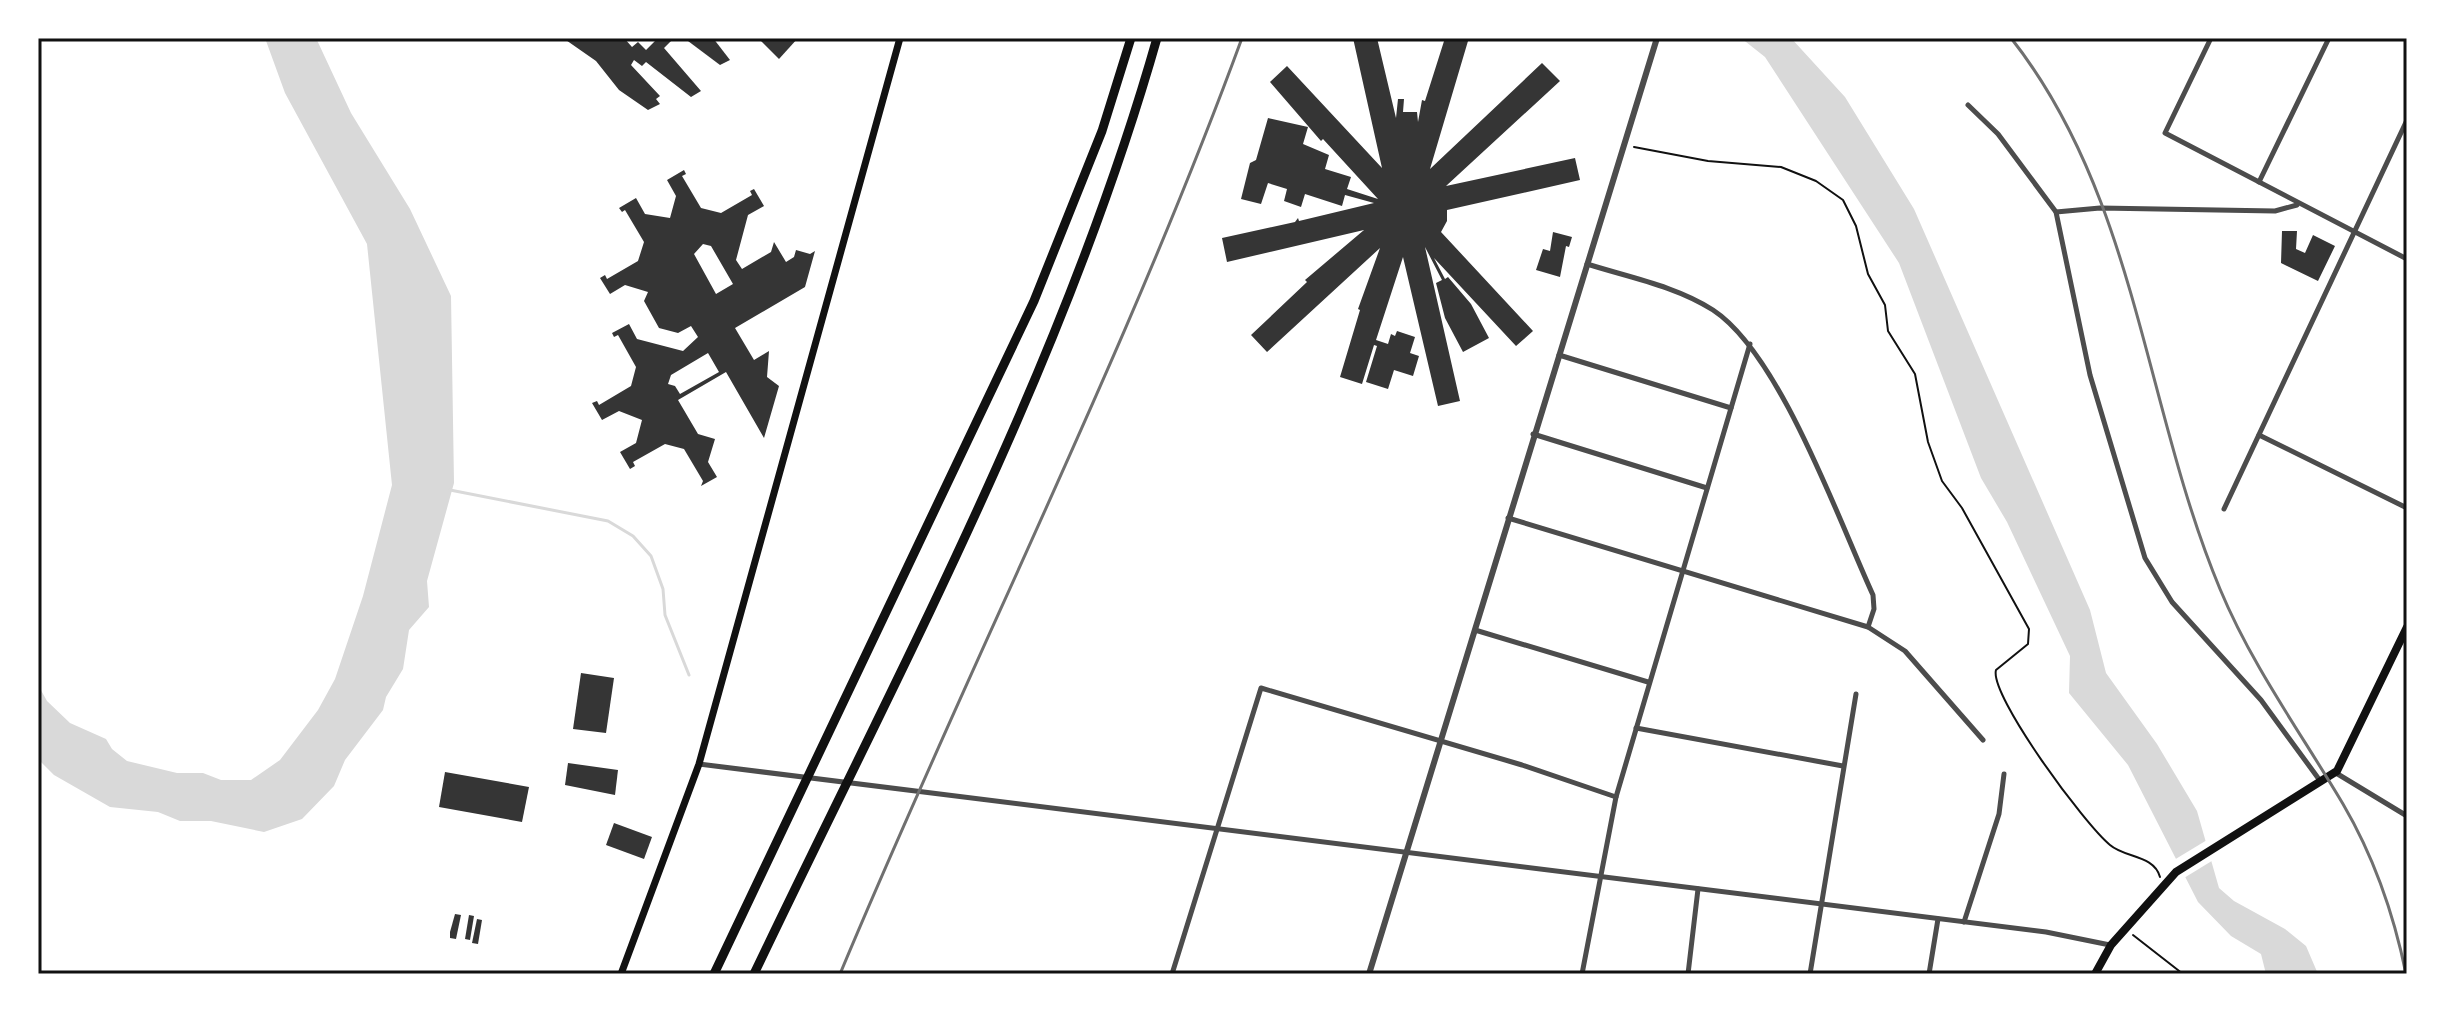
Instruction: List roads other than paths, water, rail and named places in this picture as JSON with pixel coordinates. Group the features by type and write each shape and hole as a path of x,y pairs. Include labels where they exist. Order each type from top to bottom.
{"highway":[{"path":"714,974 1034,301 1097,145 1131,38"},
{"path":"754,974 1059,328 1110,192 1157,38"}],"main road":[{"path":"621,974 699,764 900,38"},
{"path":"2095,974 2111,945 2179,870 2335,773 2407,627"}],"street":[{"path":"1369,974 1657,38"},
{"path":"2211,38 2165,133 2298,205 2407,259"},
{"path":"2259,182 2329,38"},
{"path":"1968,105 1998,134 2056,212 2090,375 2145,558 2172,602 2261,700 2321,782"},
{"path":"2224,509 2407,120"},
{"path":"2056,212 2100,208 2275,211 2298,205"},
{"path":"1586,263 1695,300 1729,322 1750,344 1799,434 1873,595 1874,609 1868,627"},
{"path":"1582,974 1616,797 1750,344"},
{"path":"1558,355 1731,408"},
{"path":"1533,434 1707,488"},
{"path":"2259,435 2407,508"},
{"path":"1507,518 1868,627 1905,651 1983,740"},
{"path":"1474,629 1648,682"},
{"path":"1172,974 1263,688 1522,765 1616,797"},
{"path":"1810,974 1856,694"},
{"path":"1636,728 1843,766"},
{"path":"699,764 1964,922 2101,940 2111,945"},
{"path":"2335,773 2407,816"},
{"path":"1964,922 1999,814 2004,774"},
{"path":"1688,974 1698,889"},
{"path":"1929,974 1938,919"}],"waterway":[{"path":"450,490 608,521 633,536 651,556 663,589 665,615 689,675"}],"railway":[{"path":"840,974 1098,392 1197,157 1242,38"},
{"path":"2011,38 2053,100 2086,166 2112,235 2194,520 2220,589 2262,672 2343,804 2364,845 2389,908 2406,974"}]}
